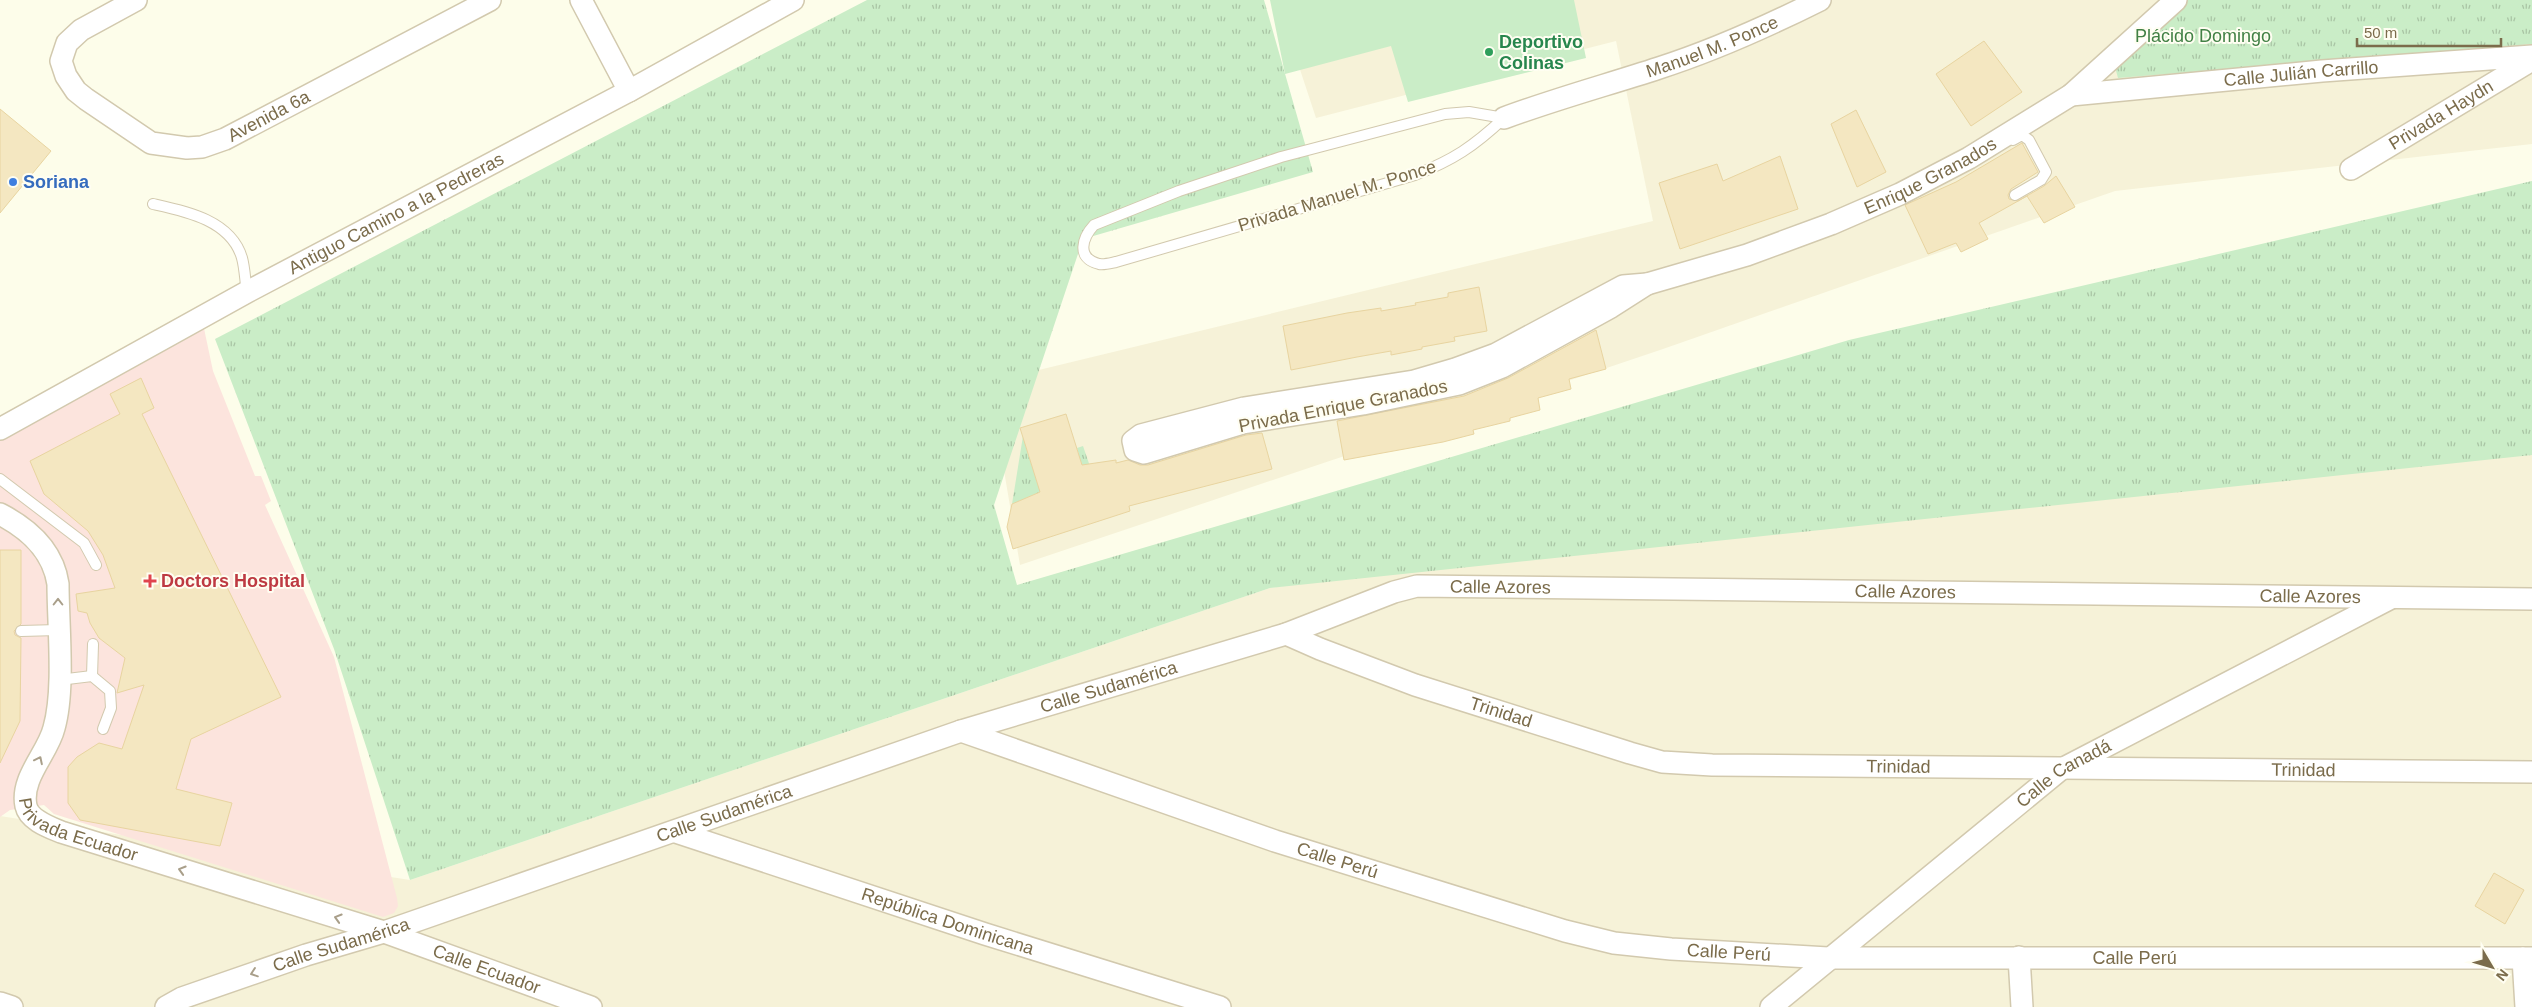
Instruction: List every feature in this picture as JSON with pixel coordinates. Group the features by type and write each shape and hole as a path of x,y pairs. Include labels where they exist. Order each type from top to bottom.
{"street":[{"name":"Avenida 6a","path":"136,0 81,30 67,43 61,61 66,76 76,91 151,142 169,147 202,147 225,140 490,0"},
{"path":"581,0 629,91"},
{"name":"Antiguo Camino a la Pedreras","path":"0,429 246,292 629,91 793,0"},
{"name":"Manuel M. Ponce","path":"1602,86 1661,68 1755,32 1820,0"},
{"name":"Enrique Granados","path":"1647,284 1747,255 1831,224 1900,194 1968,158 2071,95 2176,0"},
{"name":"Calle Julián Carrillo","path":"2071,95 2322,70 2532,56"},
{"name":"Privada Haydn","path":"2350,169 2532,60"},
{"name":"Privada Manuel M. Ponce","path":"1504,118 1554,100 1602,86"},
{"name":"Privada Enrique Granados","path":"1647,284 1611,307 1502,367 1459,384 1372,403 1243,423 1144,452 1135,450 1133,446 1134,442 1142,435 1244,408 1414,381 1455,369 1496,354 1623,286 1647,284"},
{"name":"Privada Ecuador","path":"0,514 35,537 47,552 56,571 58,584 59,704 54,730 27,786 26,806 32,817 61,832 384,932"},
{"name":"Calle Azores","path":"1286,634 1386,595 1417,586 1469,585 1980,594 2532,599"},
{"name":"Calle Canadá","path":"1770,1007 2060,770 2394,597"},
{"name":"Calle Sudamérica","path":"166,1007 182,998 306,955 384,932 676,832 823,778 961,731 1286,634"},
{"name":"Trinidad","path":"1286,634 1320,649 1415,684 1662,762 1712,765 2060,770 2532,772"},
{"name":"Calle Perú","path":"961,731 1275,841 1564,931 1614,943 1671,949 1828,958 2528,958"},
{"name":"República Dominicana","path":"676,832 984,934 1220,1007"},
{"name":"Calle Ecuador","path":"384,932 590,1007"},
{"path":"2019,958 2022,1007"},
{"path":"2526,1007 2528,958"},
{"path":"0,1003 12,1007"}],"lane":[{"name":"Privada Manuel M. Ponce","path":"1469,112 1504,118 1479,142 1450,161 1415,175 1116,262 1099,264 1087,257 1082,247 1085,236 1094,225 1106,219 1281,157 1445,114 1469,112"},
{"path":"1968,158 1975,164 1979,163 2017,137 2026,137 2046,172 2041,180 2015,195"},
{"path":"153,204 194,213 212,223 230,237 242,257 246,292"},
{"path":"0,479 84,543 96,565"},
{"path":"20,631 58,630"},
{"path":"92,676 93,644"},
{"path":"59,680 92,676 110,691 110,708 103,729"}],"shaded area":[{"path":"1277,0 2532,0 2532,144 2115,191 1663,349 1020,565 989,382 1653,221 1616,41 1316,118"},
{"name":"Doctors Hospital","path":"202,319 213,371 255,476 261,476 271,501 265,505 334,657 397,898 398,906 394,913 383,917 54,814 44,805 10,810 0,817 0,438"},
{"path":"2532,452 2532,1007 0,1007 0,816 410,880 1270,588 1435,563"}],"green space":[{"path":"867,0 1264,0 1313,172 1083,239 994,505 1017,585 1849,340 2532,181 2532,455 1270,588 410,880 334,649 215,339"},
{"name":"Deportivo Colinas","path":"1270,0 1574,0 1586,58 1408,102 1391,46 1285,74"},
{"name":"Plácido Domingo","path":"2187,0 2532,0 2532,44 2118,78 2115,67"},
{"path":"1023,436 1079,455 1077,448 1083,446 1094,478 1012,504"}],"building":[{"path":"1984,41 2022,92 1971,126 1936,74"},
{"name":"Soriana","path":"0,109 51,151 0,213"},
{"path":"1856,110 1886,172 1857,187 1831,124"},
{"path":"2022,143 2038,172 2011,189 2008,195 2009,199 2018,201 2044,186 2056,176 2075,207 2044,223 2027,196 1979,223 1988,239 1961,252 1956,243 1928,254 1905,205 1956,182"},
{"path":"1780,156 1798,209 1680,249 1659,183 1717,164 1723,181"},
{"path":"1479,287 1487,331 1454,337 1455,341 1422,347 1422,349 1391,355 1391,351 1291,370 1283,326 1347,313 1381,308 1381,311 1416,305 1415,303 1448,297 1448,293"},
{"path":"1596,330 1606,369 1569,379 1571,389 1538,398 1540,410 1510,418 1510,421 1473,430 1474,434 1443,442 1344,460 1337,421 1464,396 1508,378"},
{"path":"141,378 154,408 142,414 281,697 191,739 176,789 232,803 220,846 80,820 68,803 68,767 77,757 99,743 122,749 144,685 117,693 125,658 99,638 90,623 87,613 78,611 76,594 115,588 103,555 88,531 44,494 30,461 120,414 110,394"},
{"path":"1066,414 1082,465 1116,460 1116,463 1128,460 1140,465 1148,465 1246,435 1262,433 1272,469 1129,506 1130,511 1013,549 1007,527 1012,504 1040,492 1020,428"},
{"path":"0,550 21,550 21,624 14,631 15,635 21,638 20,721 0,763"},
{"path":"2494,873 2524,890 2505,924 2475,906"}],"place":[{"name":"Deportivo Colinas","path":"1489,52"},
{"name":"Soriana","path":"13,182"},
{"name":"Doctors Hospital","path":"150,581"}]}
